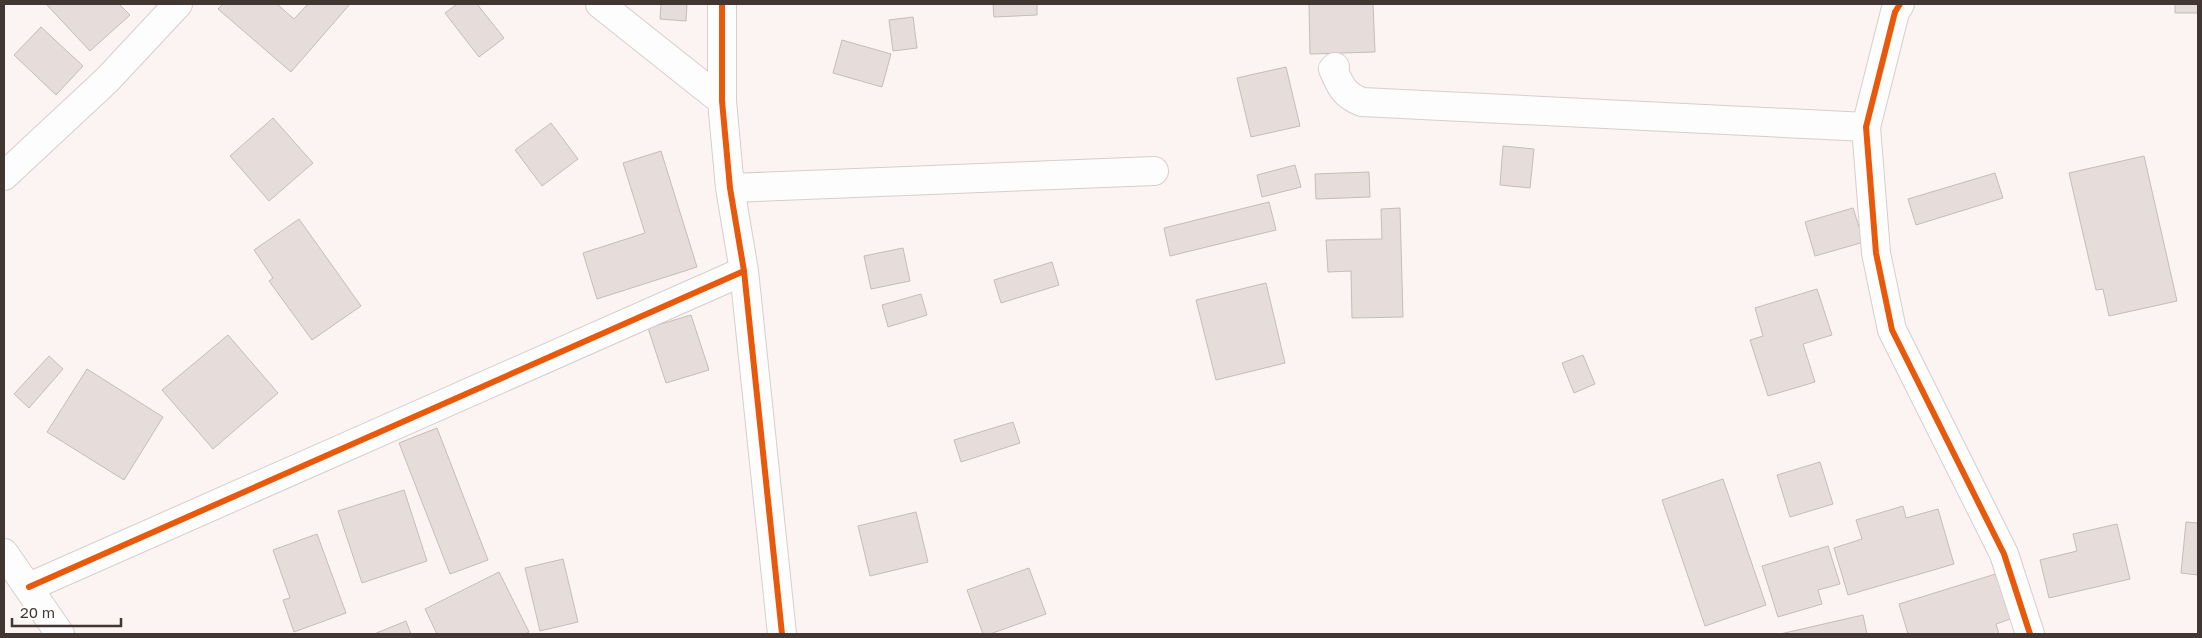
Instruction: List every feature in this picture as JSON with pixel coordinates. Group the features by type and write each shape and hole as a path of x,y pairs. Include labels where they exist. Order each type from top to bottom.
{"street":[{"path":"4,176 107,80 178,4"},
{"path":"600,4 722,101"},
{"path":"722,4 722,101 730,188 744,271 782,634"},
{"path":"1900,4 1896,12 1866,127 1876,253 1892,330 2004,554 2030,634"},
{"path":"1335,67 1333,69 1345,93 1362,102 1866,127"},
{"path":"730,188 1154,171"},
{"path":"29,587 744,271"},
{"path":"4,554 29,587 60,634"}],"building":[{"path":"46,4 119,4 130,15 90,51"},
{"path":"223,4 277,4 294,19 308,4 350,4 291,72 218,9"},
{"path":"457,4 477,4 504,38 479,57 445,13"},
{"path":"661,4 687,4 686,21 660,19"},
{"path":"993,4 1037,4 1037,15 994,17"},
{"path":"1309,4 1373,4 1375,52 1310,54"},
{"path":"2175,4 2198,4 2198,13 2175,13"},
{"path":"913,17 917,48 893,51 889,20"},
{"path":"41,27 83,66 56,95 14,55"},
{"path":"842,40 891,54 882,87 833,73"},
{"path":"1286,67 1300,126 1251,137 1237,78"},
{"path":"273,118 313,163 269,201 230,156"},
{"path":"551,123 578,159 542,186 515,150"},
{"path":"1503,146 1534,149 1530,188 1500,185"},
{"path":"661,151 697,267 597,299 583,253 645,233 623,163"},
{"path":"2144,156 2177,301 2109,316 2103,289 2096,290 2069,173"},
{"path":"1295,165 1301,187 1262,197 1257,175"},
{"path":"1369,172 1370,197 1316,199 1315,174"},
{"path":"1995,173 2003,198 1916,225 1908,199"},
{"path":"1269,202 1276,230 1170,256 1164,228"},
{"path":"1400,208 1403,317 1352,318 1351,271 1328,272 1326,240 1382,239 1381,209"},
{"path":"1853,208 1864,242 1815,256 1805,222"},
{"path":"299,219 361,306 312,340 269,281 273,278 254,250"},
{"path":"903,248 910,281 871,289 864,256"},
{"path":"1052,262 1059,285 1001,303 994,280"},
{"path":"1266,283 1285,363 1216,380 1196,300"},
{"path":"1817,289 1832,335 1803,344 1815,382 1768,396 1750,340 1763,336 1755,308"},
{"path":"921,294 927,315 888,327 882,305"},
{"path":"691,315 709,370 666,383 648,328"},
{"path":"228,335 278,393 213,449 162,390"},
{"path":"1583,355 1595,384 1574,393 1562,363"},
{"path":"49,356 63,369 29,408 14,394"},
{"path":"87,369 163,417 124,480 47,432"},
{"path":"1013,422 1020,443 961,462 954,440"},
{"path":"437,428 488,560 450,574 399,443"},
{"path":"1820,462 1833,504 1790,517 1777,475"},
{"path":"1723,479 1766,605 1705,626 1662,500"},
{"path":"404,490 427,561 362,583 338,511"},
{"path":"1903,506 1906,518 1938,509 1954,564 1848,595 1834,548 1862,539 1856,520"},
{"path":"916,512 928,562 870,576 858,526"},
{"path":"2186,522 2198,523 2198,575 2181,573"},
{"path":"2117,524 2130,579 2049,598 2040,560 2077,551 2073,534"},
{"path":"317,534 346,613 294,632 283,600 290,598 273,550"},
{"path":"1828,546 1840,584 1818,590 1822,604 1778,617 1762,566"},
{"path":"563,559 578,622 540,631 525,568"},
{"path":"1029,568 1046,614 990,634 983,634 967,590"},
{"path":"499,572 529,632 525,634 437,634 425,609"},
{"path":"2002,572 2016,617 1996,624 1999,634 1908,634 1899,604"},
{"path":"1863,615 1867,634 1780,634"},
{"path":"406,621 411,634 374,634"}],"cycle path":[{"path":"722,4 722,101 730,188 744,271 782,634"},
{"path":"1900,4 1895,12 1866,127 1876,253 1892,330 2004,554 2030,634"},
{"path":"29,587 744,271"}]}
